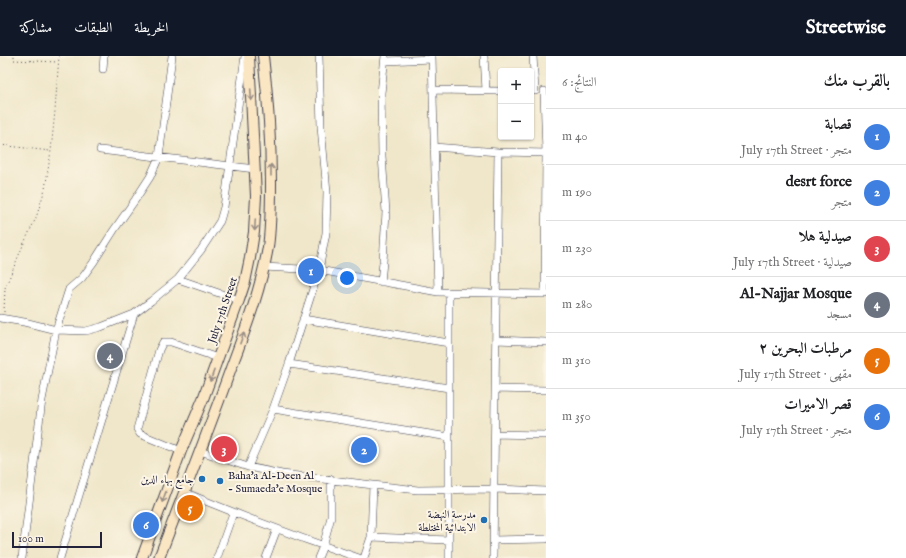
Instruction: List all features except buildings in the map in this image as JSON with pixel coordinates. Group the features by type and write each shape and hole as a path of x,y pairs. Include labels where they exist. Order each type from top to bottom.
{"main road":[{"name":"July 17th Street","path":"142,558 181,451 204,399 245,282 254,232 256,196 249,56"},
{"path":"158,558 200,451 250,316 264,268 271,218 271,158 266,77 263,56"},
{"path":"193,424 208,429"}],"street":[{"path":"103,69 104,56"},
{"path":"22,558 42,400 56,330 69,289 82,278 93,263 150,177 159,157 172,56"},
{"path":"2,319 24,322 56,330 86,331 101,327 134,314 178,279 201,250 220,221 224,207 245,56"},
{"path":"248,467 273,409 289,364 319,270 326,233 327,192 321,127 319,56"},
{"path":"484,56 486,90"},
{"path":"533,56 533,68"},
{"path":"381,282 386,212 382,156 381,93 385,58 432,57 438,292"},
{"path":"432,90 498,91"},
{"path":"264,268 319,270 438,292 545,294 545,92 534,91"},
{"path":"434,147 498,152 546,153"},
{"path":"100,150 255,169"},
{"path":"493,558 498,152"},
{"path":"178,279 239,300"},
{"path":"449,292 449,558"},
{"path":"60,558 134,314"},
{"path":"303,319 449,343"},
{"path":"496,340 546,342"},
{"path":"181,451 140,434 137,429 158,350 163,342 171,342 218,358"},
{"path":"289,364 449,388"},
{"path":"495,389 546,390"},
{"path":"273,409 449,437"},
{"path":"495,434 546,435"},
{"path":"200,451 248,467 282,474 373,485 418,490 494,489 546,491"},
{"path":"318,558 323,546 330,517 331,479"},
{"path":"364,558 371,537 373,485"},
{"path":"184,492 233,513 359,558"},
{"path":"217,558 233,513"},
{"path":"266,558 277,529"},
{"path":"371,537 449,540"},
{"path":"494,540 546,539"}],"path":[{"path":"14,56 14,60 58,62"},
{"path":"2,319 5,288 36,218 45,188 51,151 59,56"},
{"path":"0,145 51,151"}],"place":[{"name":"قصابة","path":"311,271"},
{"name":"Al-Najjar Mosque","path":"110,356"},
{"name":"صيدلية هلا","path":"224,449"},
{"name":"desrt force","path":"364,450"},
{"name":"جامع بهاء الدين","path":"202,479"},
{"name":"Baha'a Al-Deen Al - Sumaeda'e Mosque","path":"220,481"},
{"name":"مرطبات البحرين ٢","path":"190,508"},
{"name":"مدرسة النهضة الابتدائية المختلطة","path":"484,520"},
{"name":"قصر الاميرات","path":"146,525"}]}
